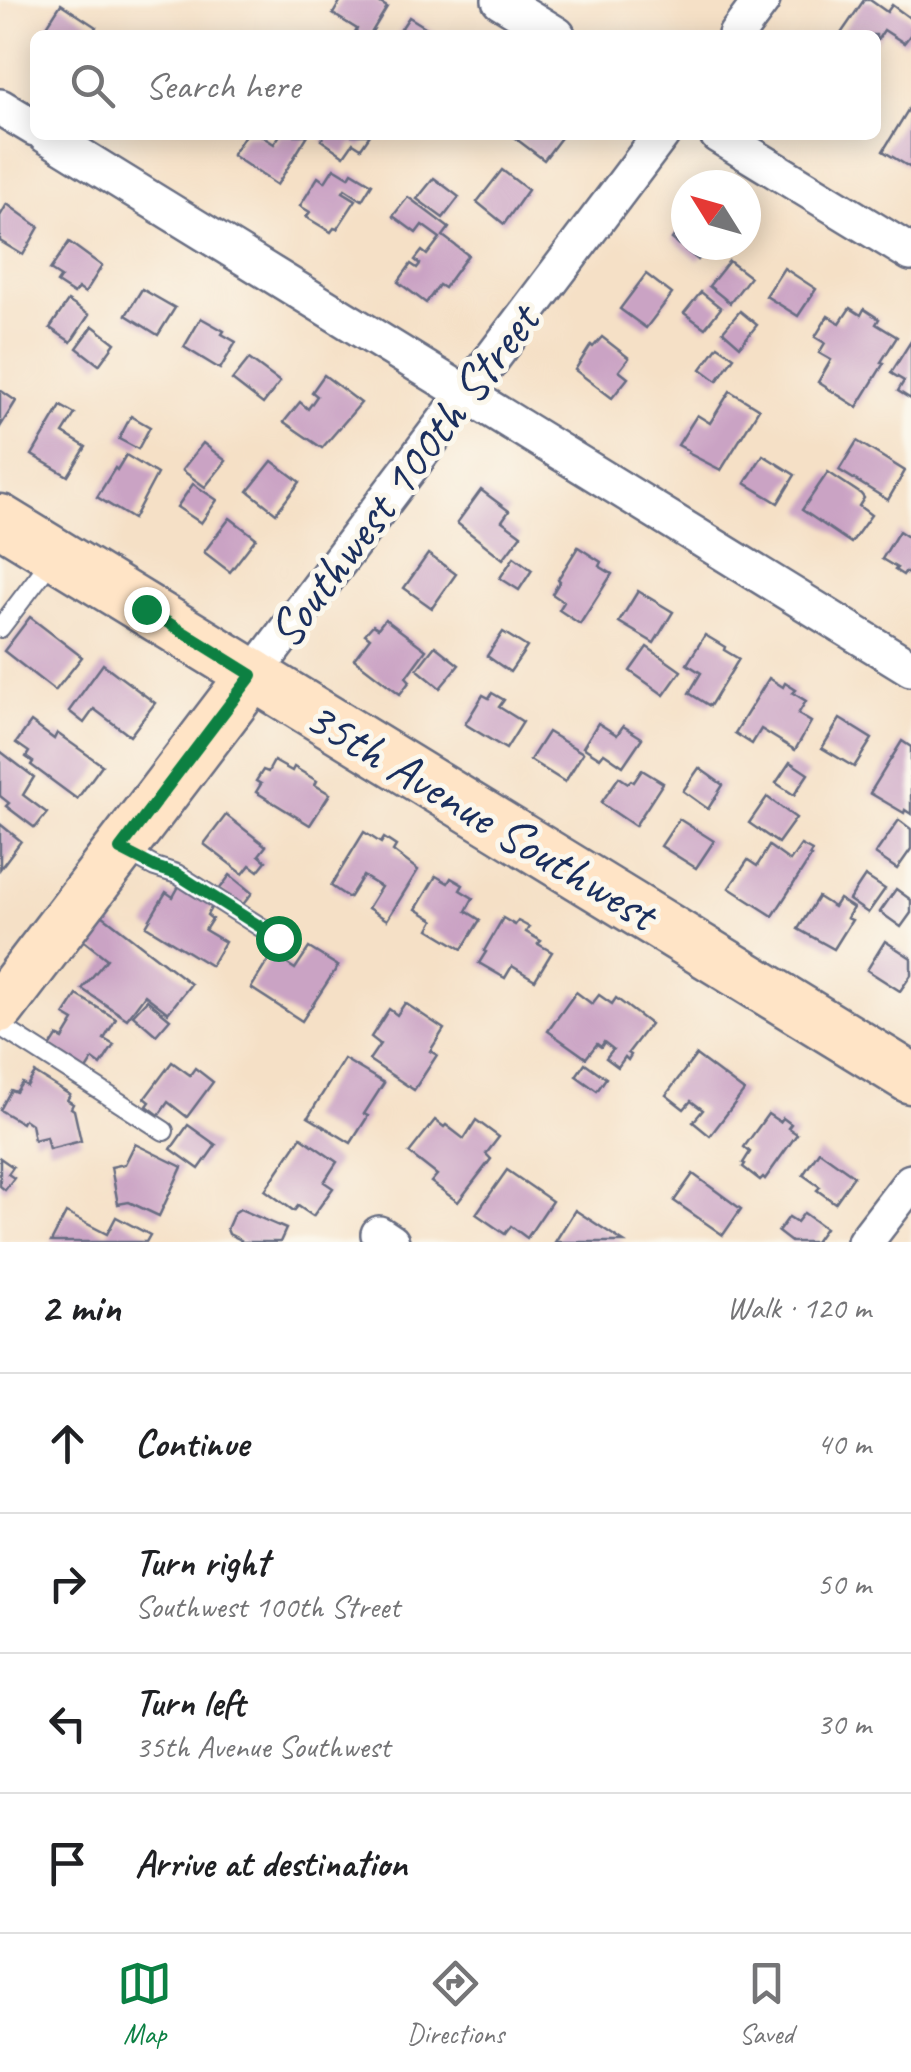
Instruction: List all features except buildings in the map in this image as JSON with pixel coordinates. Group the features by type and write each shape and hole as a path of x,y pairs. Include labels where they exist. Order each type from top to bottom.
{"street":[{"path":"500,0 548,30"},
{"path":"740,30 762,0"},
{"path":"0,107 30,125"},
{"path":"54,140 911,668"},
{"name":"Southwest 100th Street","path":"0,1007 657,140"},
{"path":"726,140 911,253"},
{"name":"35th Avenue Southwest","path":"0,520 911,1078"},
{"path":"865,1242 911,1182"}],"lane":[{"path":"0,628 57,554"},
{"path":"120,849 177,874 278,938"},
{"path":"0,1026 164,1131"}],"route":[{"path":"146,609 252,675 120,849 177,874 278,938"}]}
